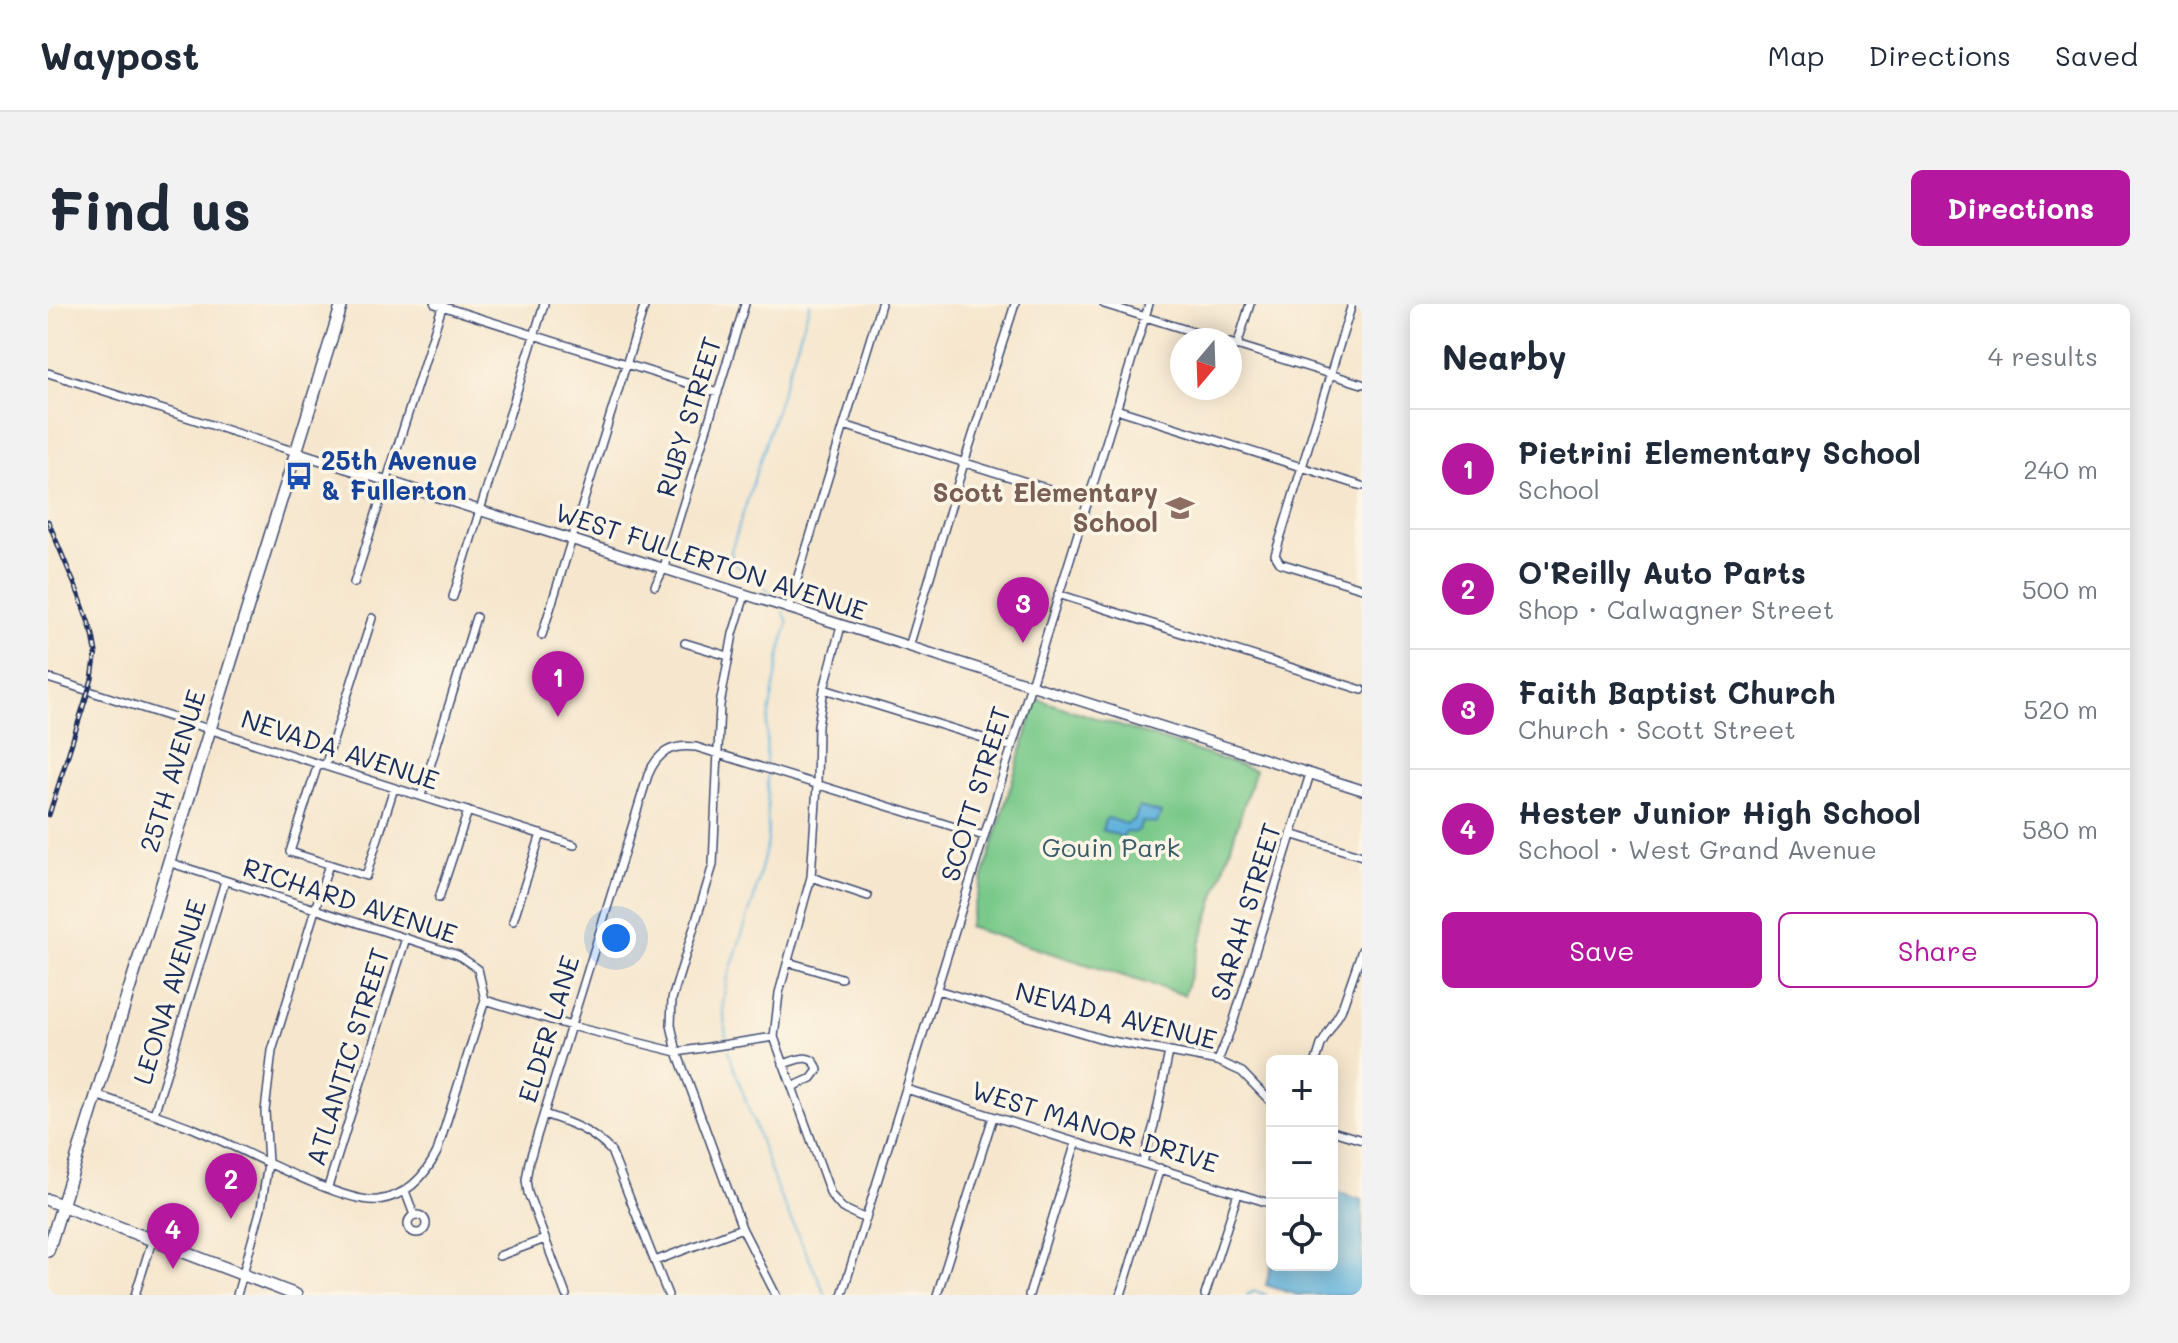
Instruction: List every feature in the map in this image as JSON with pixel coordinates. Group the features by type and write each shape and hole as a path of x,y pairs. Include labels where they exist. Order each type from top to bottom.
{"main road":[{"name":"25TH AVENUE","path":"48,1251 342,304"},
{"path":"48,1200 296,1295"}],"street":[{"path":"453,597 544,304"},
{"path":"542,635 645,304"},
{"name":"RUBY STREET","path":"655,586 663,570 745,304"},
{"path":"787,609 881,304"},
{"path":"909,647 1015,304"},
{"path":"1104,304 1180,328"},
{"name":"SCOTT STREET","path":"842,1295 1149,304"},
{"path":"1240,328 1250,304"},
{"path":"1352,304 1275,555 1280,563 1362,588"},
{"path":"354,583 440,305 718,393"},
{"path":"1242,346 1362,384"},
{"name":"WEST FULLERTON AVENUE","path":"48,373 1362,790"},
{"path":"1116,409 1362,486"},
{"path":"844,425 1087,501"},
{"path":"1058,594 1362,690"},
{"path":"745,595 728,656 720,705 713,865 672,999 671,1025 677,1052 742,1228 776,1295"},
{"path":"421,796 476,617"},
{"path":"372,618 290,852 366,876 394,788"},
{"path":"841,626 818,725 811,877 776,1005 774,1037 831,1195 842,1208 866,1219"},
{"path":"685,643 728,656"},
{"name":"NEVADA AVENUE","path":"48,678 574,845"},
{"path":"824,689 1012,747"},
{"name":"ELDER LANE","path":"566,1295 526,1180 654,763 663,752 678,746 696,747 984,836"},
{"name":"SARAH STREET","path":"1218,1061 1233,1023 1310,774"},
{"path":"439,898 468,811"},
{"path":"513,921 541,834"},
{"path":"1291,834 1362,856"},
{"name":"RICHARD AVENUE","path":"168,862 458,955 478,969 485,1000"},
{"path":"237,1295 261,1208 268,1163 265,1111 272,1051 329,864"},
{"path":"811,877 868,896"},
{"name":"LEONA AVENUE","path":"154,1114 225,881"},
{"name":"ATLANTIC STREET","path":"328,1187 406,938"},
{"path":"1318,1055 1341,1011 1362,950"},
{"path":"788,962 841,978"},
{"name":"NEVADA AVENUE","path":"937,990 1106,1040 1218,1061 1232,1066 1253,1081 1266,1096"},
{"path":"96,1095 195,1129 328,1187 361,1199 377,1200 405,1191 425,1174 437,1152 485,1000 571,1026 677,1052 774,1037"},
{"path":"1143,1162 1169,1052"},
{"path":"783,1064 805,1057 811,1058 817,1065 814,1077 792,1087"},
{"name":"WEST MANOR DRIVE","path":"906,1089 1266,1202"},
{"path":"544,1114 582,1127 598,1137 611,1151 668,1295"},
{"path":"937,1295 993,1117"},
{"path":"1338,1133 1362,1140"},
{"path":"1029,1295 1076,1142"},
{"path":"1121,1295 1160,1168"},
{"path":"405,1191 414,1215"},
{"path":"1205,1295 1238,1193"},
{"path":"655,1261 742,1228"},
{"path":"499,1256 545,1239"},
{"path":"135,1295 152,1241"}],"green space":[{"name":"Gouin Park","path":"1037,699 1255,770 1184,995 968,927"}],"water":[{"path":"1139,807 1161,813 1157,823 1142,822 1139,830 1133,833 1125,831 1123,837 1102,830 1108,818 1126,824 1135,819"},
{"path":"1338,1193 1362,1200 1362,1295 1298,1295 1266,1285 1270,1271 1338,1271"}],"waterway":[{"path":"775,600 767,589 733,562 731,551 810,304"},
{"path":"766,763 767,725 788,623 784,612"},
{"path":"726,1038 723,1004 726,983 754,898 768,840 767,776"},
{"path":"728,1050 778,1192 826,1295"},
{"path":"1247,1295 1255,1291 1266,1295"}],"railway":[{"path":"48,521 79,595 96,652 92,679 49,815"}],"place":[{"name":"25th Avenue & Fullerton","path":"299,476"},
{"name":"Scott Elementary School","path":"1180,508"},
{"name":"Faith Baptist Church","path":"1023,643"},
{"name":"Pietrini Elementary School","path":"558,717"},
{"name":"O'Reilly Auto Parts","path":"231,1219"},
{"name":"Hester Junior High School","path":"173,1269"}]}
